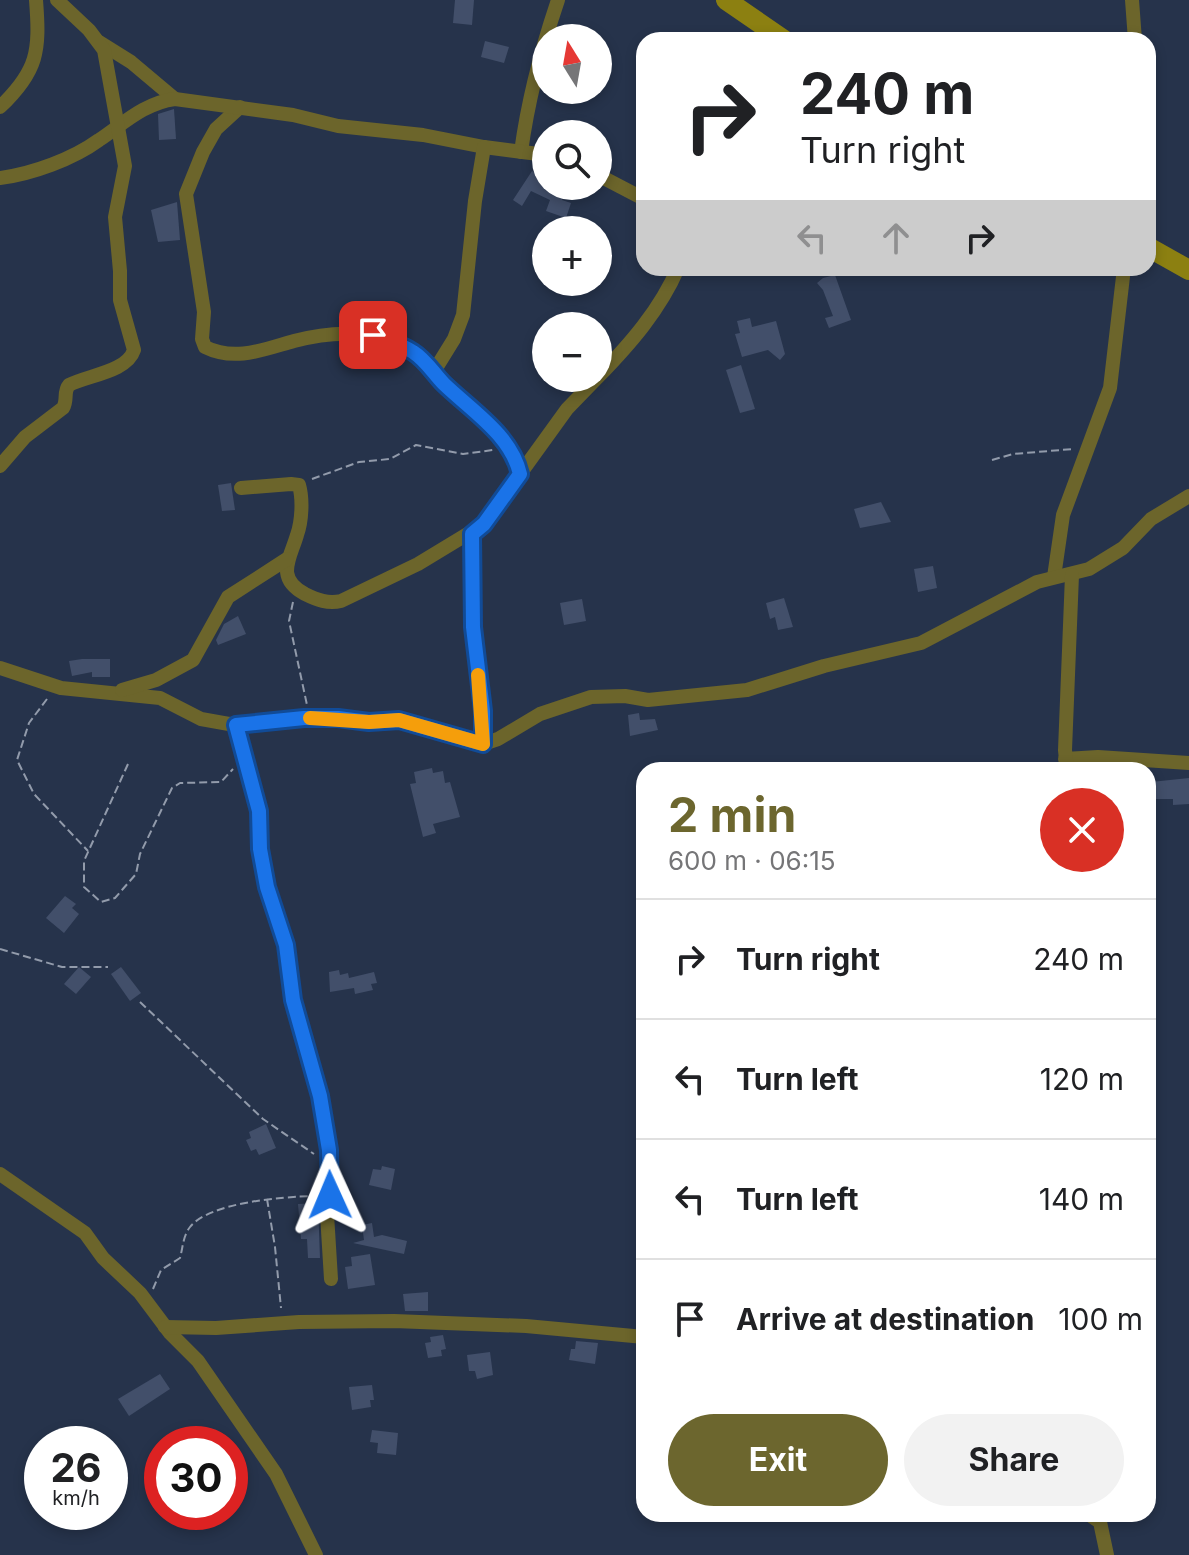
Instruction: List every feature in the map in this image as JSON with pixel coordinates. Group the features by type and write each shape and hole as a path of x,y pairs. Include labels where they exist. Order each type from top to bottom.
{"street":[{"path":"0,107 21,86 34,65 37,48 36,0"},
{"path":"57,0 99,42 131,62 175,99"},
{"path":"521,152 529,103 558,0"},
{"path":"726,0 772,32"},
{"path":"1132,0 1134,32"},
{"path":"0,466 25,437 63,408 69,385 119,365 133,353 133,341 120,300 115,217 126,172 104,50 99,42"},
{"path":"0,178 46,165 85,149 154,105 175,99 532,153"},
{"path":"240,107 216,129 186,194 204,312 202,339 205,347 240,354 264,351 331,333 352,332 373,335 404,347 422,359 496,431 510,448 520,474"},
{"path":"433,373 454,339 463,315 484,147"},
{"path":"612,182 636,195"},
{"path":"1156,251 1189,270"},
{"path":"612,362 656,310 674,276"},
{"path":"1054,577 1063,515 1110,388 1123,276"},
{"path":"241,488 298,484 301,489 300,521 287,559 289,578 299,590 320,601 341,601 472,534 484,524 567,409 583,392"},
{"path":"0,668 58,687 160,698 201,719 236,725 304,718 369,722 399,720 483,744 498,739 540,714 591,697 625,696 648,700 718,694 762,687 824,666 899,651 952,629 997,602 1054,577 1089,569 1123,548 1151,519 1189,496"},
{"path":"472,534 473,627 483,711 483,744"},
{"path":"109,692 156,680 193,660 228,597 287,559"},
{"path":"1066,762 1072,575"},
{"path":"236,725 259,811 260,849 267,887 286,945 293,1000 320,1096 330,1168 327,1214 331,1279"},
{"path":"1075,762 1098,757 1189,763"},
{"path":"0,1174 85,1233 103,1258 198,1361 262,1451 316,1555"},
{"path":"165,1327 394,1321 539,1326 636,1336"},
{"path":"1100,1522 1107,1555"}],"path":[{"path":"298,484 359,462 390,459 416,445 463,454 510,448"},
{"path":"992,460 1013,454 1086,448"},
{"path":"299,590 289,610 289,621 307,703 304,718"},
{"path":"58,687 29,723 17,760 34,794 89,851"},
{"path":"128,764 83,869 84,887 101,902 110,901 127,887 136,874 140,854 172,788 180,783 221,782 244,756"},
{"path":"0,949 58,967 108,967"},
{"path":"140,1002 263,1119 330,1168"},
{"path":"149,1305 162,1268 180,1258 191,1227 212,1213 266,1198 330,1195"},
{"path":"266,1198 283,1323"}],"building":[{"path":"455,0 474,0 472,25 453,23"},
{"path":"485,41 509,47 504,63 481,57"},
{"path":"174,109 176,139 159,140 158,114"},
{"path":"532,171 532,191 522,206 513,200"},
{"path":"550,200 571,203 567,216 546,211"},
{"path":"177,202 180,240 158,242 151,210"},
{"path":"835,276 851,320 829,328 825,318 833,316 817,283 823,278"},
{"path":"750,318 752,327 776,321 785,354 780,360 768,350 742,357 735,334 740,333 737,321"},
{"path":"741,365 755,409 740,413 726,370"},
{"path":"231,483 235,510 222,511 218,485"},
{"path":"881,502 891,522 860,528 854,509"},
{"path":"933,566 937,588 918,592 914,569"},
{"path":"784,598 793,627 778,630 775,617 770,619 766,603"},
{"path":"582,599 586,621 564,625 560,603"},
{"path":"238,616 246,634 218,645 216,640 224,624"},
{"path":"110,659 110,677 92,677 92,672 72,676 69,661"},
{"path":"639,713 640,720 655,719 658,730 630,736 628,715"},
{"path":"432,768 433,773 443,771 445,783 450,782 460,817 433,824 436,833 423,837 410,784 416,783 414,772"},
{"path":"1189,778 1189,804 1173,805 1173,799 1156,799 1156,781"},
{"path":"65,896 76,904 72,908 79,914 64,933 46,918"},
{"path":"79,967 91,977 76,994 64,984"},
{"path":"121,967 141,993 130,1001 111,974"},
{"path":"339,970 340,975 348,973 349,978 374,972 377,983 371,984 373,990 355,994 354,988 330,992 329,972"},
{"path":"266,1124 276,1148 259,1155 256,1149 251,1151 246,1140 251,1138 249,1132"},
{"path":"382,1166 395,1169 391,1190 369,1185 373,1169 381,1170"},
{"path":"318,1203 320,1258 308,1258 307,1239 301,1239 298,1204"},
{"path":"372,1223 374,1237 382,1235 407,1241 404,1254 353,1243 364,1240 362,1225"},
{"path":"370,1254 375,1285 348,1289 345,1267 352,1266 351,1257"},
{"path":"428,1292 428,1311 405,1311 403,1294"},
{"path":"443,1335 446,1349 441,1350 442,1356 428,1358 425,1343 431,1342 430,1337"},
{"path":"576,1341 598,1343 595,1364 569,1360"},
{"path":"490,1352 493,1375 477,1379 475,1371 469,1371 467,1355"},
{"path":"160,1374 170,1389 129,1416 118,1399"},
{"path":"372,1385 374,1400 370,1400 371,1407 352,1410 349,1387"},
{"path":"372,1430 398,1433 396,1455 377,1453 378,1443 370,1442"}],"slow traffic":[{"path":"310,718 369,722 399,720 483,744 478,675"}],"route":[{"path":"330,1195 329,1150 320,1096 309,1048 293,1000 286,945 267,887 260,849 259,811 236,725 304,718 369,722 399,720 483,744 483,711 473,627 472,534 484,524 520,474 514,455 496,431 422,359 396,343 373,335"}]}
